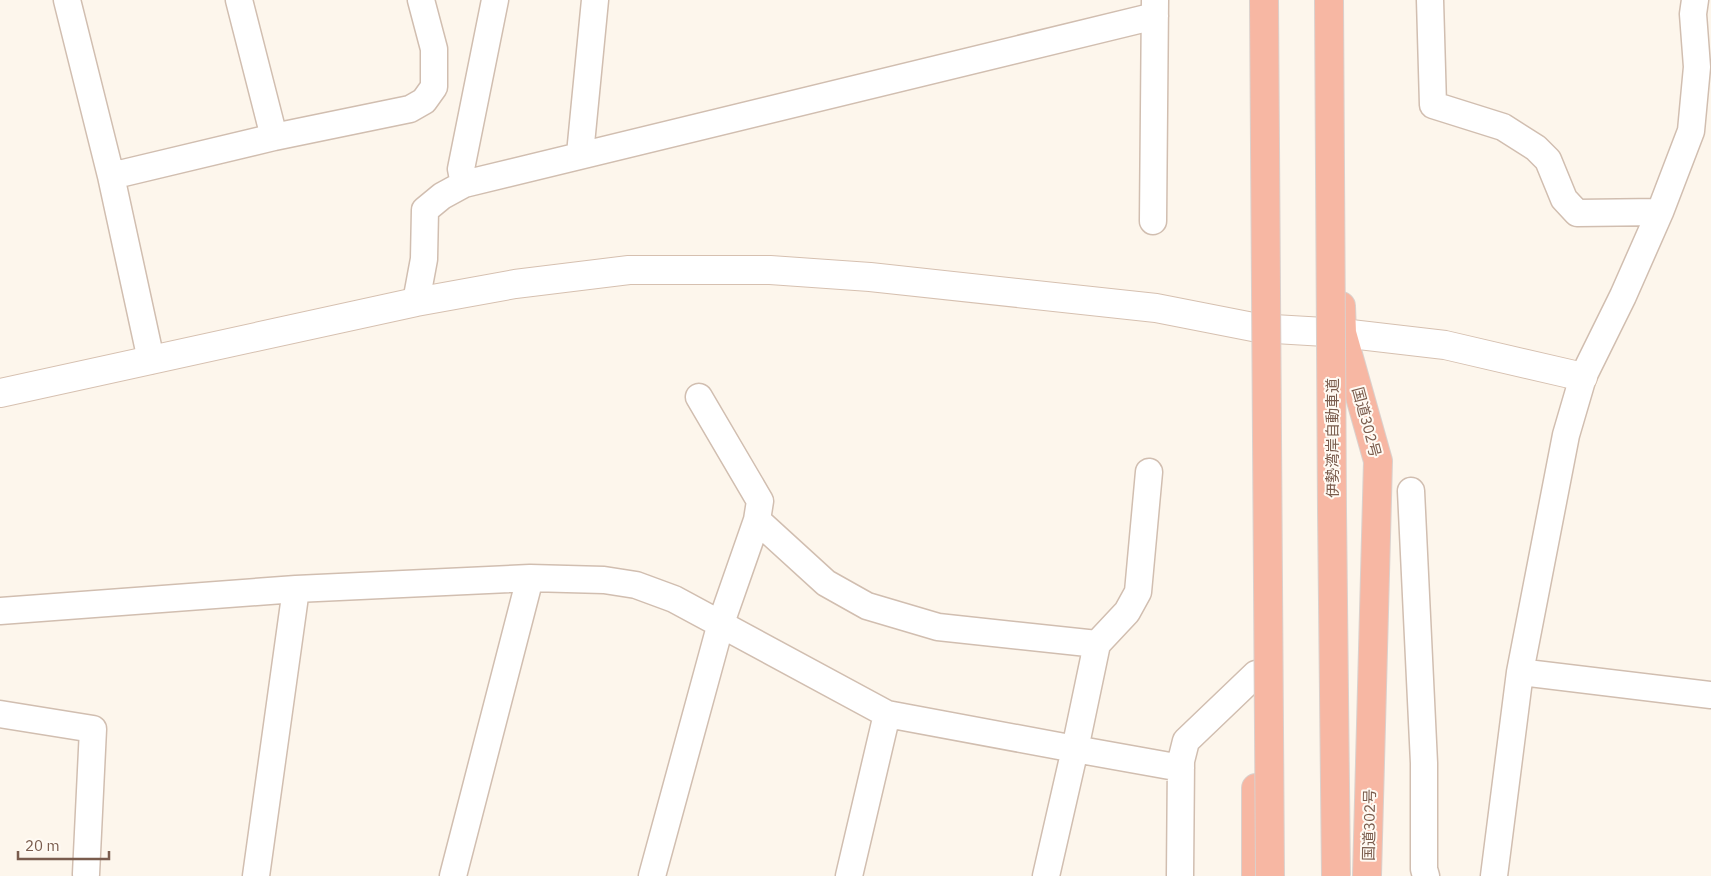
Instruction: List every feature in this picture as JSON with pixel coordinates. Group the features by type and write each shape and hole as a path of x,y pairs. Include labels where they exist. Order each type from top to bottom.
{"highway":[{"path":"1256,0 1258,328 1256,876"},
{"path":"1264,0 1270,876"},
{"name":"伊勢湾岸自動車道","path":"1329,0 1336,876"},
{"name":"国道302号","path":"1338,0 1338,126 1342,333 1378,461 1367,876"}],"street":[{"path":"67,0 111,176 151,360"},
{"path":"239,0 274,137"},
{"path":"111,176 274,137 410,109 424,101 434,87 434,49 421,0"},
{"path":"464,184 461,169 496,0"},
{"path":"580,154 595,0"},
{"path":"1430,0 1433,105 1504,127 1536,148 1548,160 1564,199 1577,212 1660,212"},
{"path":"1494,876 1520,672 1566,436 1583,378 1623,296 1660,212 1690,131 1698,67 1693,14 1695,0"},
{"path":"416,302 424,259 425,210 442,196 464,184 1155,8 1153,221"},
{"path":"0,393 416,302 515,284 629,270 770,270 870,277 1156,308 1258,328 1342,333 1445,345 1583,378"},
{"path":"652,876 721,623 757,520 760,500 699,397"},
{"path":"1046,876 1097,644 1127,612 1138,592 1149,472"},
{"path":"1411,491 1424,753 1424,869 1426,876"},
{"path":"757,520 826,583 867,606 938,627 1097,644"},
{"path":"0,611 296,589 530,578 604,580 636,584 674,598 887,714 1181,768"},
{"path":"452,876 530,578"},
{"path":"256,876 296,589"},
{"path":"1520,672 1711,695"},
{"path":"1180,876 1181,761 1186,741 1256,674"},
{"path":"0,714 92,729 86,874"},
{"path":"849,876 887,714"}]}
